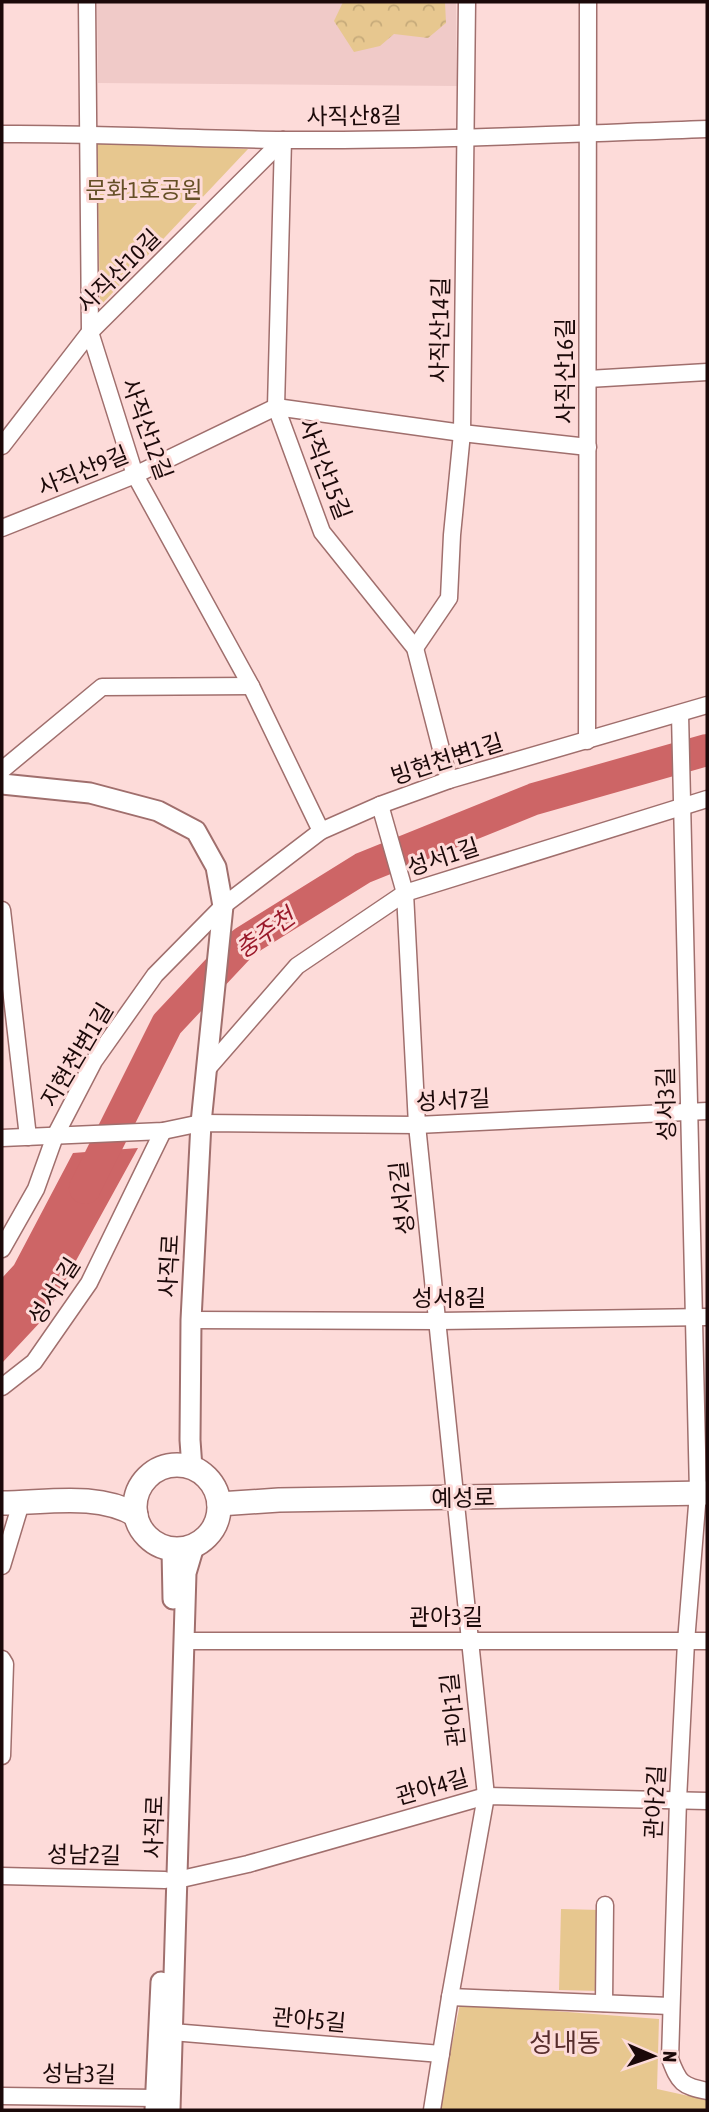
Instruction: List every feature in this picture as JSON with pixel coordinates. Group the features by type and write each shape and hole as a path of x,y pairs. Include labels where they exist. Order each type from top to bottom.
{"main road":[{"path":"170,1466 192,1468 203,1474 211,1483 219,1504 213,1529 205,1539 183,1548 152,1541 145,1534 136,1515 135,1504 142,1485 159,1470 170,1466"},
{"path":"69,1501 142,1485"},
{"name":"예성로","path":"219,1504 279,1500 703,1493"},
{"path":"11,1503 69,1501 117,1506 136,1515"}],"street":[{"name":"사직산12길","path":"87,2 90,332 135,475 251,686 321,831"},
{"name":"사직산14길","path":"415,648 449,598 462,433 467,2"},
{"name":"사직산16길","path":"587,741 588,2"},
{"name":"사직산8길","path":"2,134 88,133 283,140 465,138 707,129"},
{"name":"사직산10길","path":"2,446 90,332 283,140"},
{"name":"사직산15길","path":"283,140 276,408 322,532 415,648 449,780"},
{"path":"588,379 707,372"},
{"path":"276,408 588,447"},
{"name":"사직산9길","path":"2,528 135,475 276,408"},
{"path":"2,770 102,687 251,686"},
{"name":"빙현천변1길","path":"223,906 321,831 380,805 449,780 707,705"},
{"name":"성서3길","path":"680,714 689,1111 700,1317 703,1493"},
{"path":"2,784 90,793 158,811 196,831 216,867 223,906"},
{"name":"성서1길","path":"209,1067 297,966 405,893 707,799"},
{"name":"성서2길","path":"380,805 405,893 417,1125 454,1498"},
{"name":"사직로","path":"192,1468 191,1320 201,1123 209,1067 223,906"},
{"name":"지현천변1길","path":"2,1249 36,1188 55,1136 94,1061 155,975 223,906"},
{"path":"2,910 28,1137"},
{"name":"성서7길","path":"2,1138 163,1131 201,1123 417,1125 707,1111"},
{"name":"성서1길","path":"2,1387 34,1362 89,1283 163,1131"},
{"name":"성서8길","path":"191,1320 438,1321 700,1317"},
{"name":"관아2길","path":"703,1493 686,1642 670,2059 677,2080 690,2088 707,2091"},
{"name":"관아1길","path":"432,2110 486,1796 454,1498"},
{"path":"2,1566 11,1503"},
{"name":"사직로","path":"160,2106 184,1641 186,1573 183,1548"},
{"name":"사직로","path":"160,2106 172,2032 173,1642 183,1548"},
{"name":"관아3길","path":"184,1641 707,1641"},
{"path":"2,1659 5,1664 2,1756"},
{"name":"관아4길","path":"171,1880 248,1864 486,1796 707,1801"},
{"name":"성남2길","path":"2,1876 171,1880"},
{"path":"604,2003 605,1905"},
{"path":"450,1997 670,2006"},
{"name":"관아5길","path":"172,2032 442,2054"},
{"name":"성남3길","path":"2,2096 160,2106"}],"shaded area":[{"path":"97,2 456,2 457,86 98,83"},
{"path":"138,1148 45,1317 2,1363 2,1278 14,1265 73,1153"}],"green space":[{"path":"343,2 445,2 446,23 428,38 394,34 380,46 354,52 334,21"},
{"name":"문화1호공원","path":"97,141 248,149 100,306"},
{"path":"561,1909 601,1910 599,1991 559,1990"},
{"path":"460,2004 659,2019 657,2089 707,2100 707,2110 439,2110"}],"waterway":[{"name":"충주천","path":"85,1188 167,1024 244,942 363,868 534,799 707,750"}],"district":[{"name":"성내동","path":"565,2043"}]}
